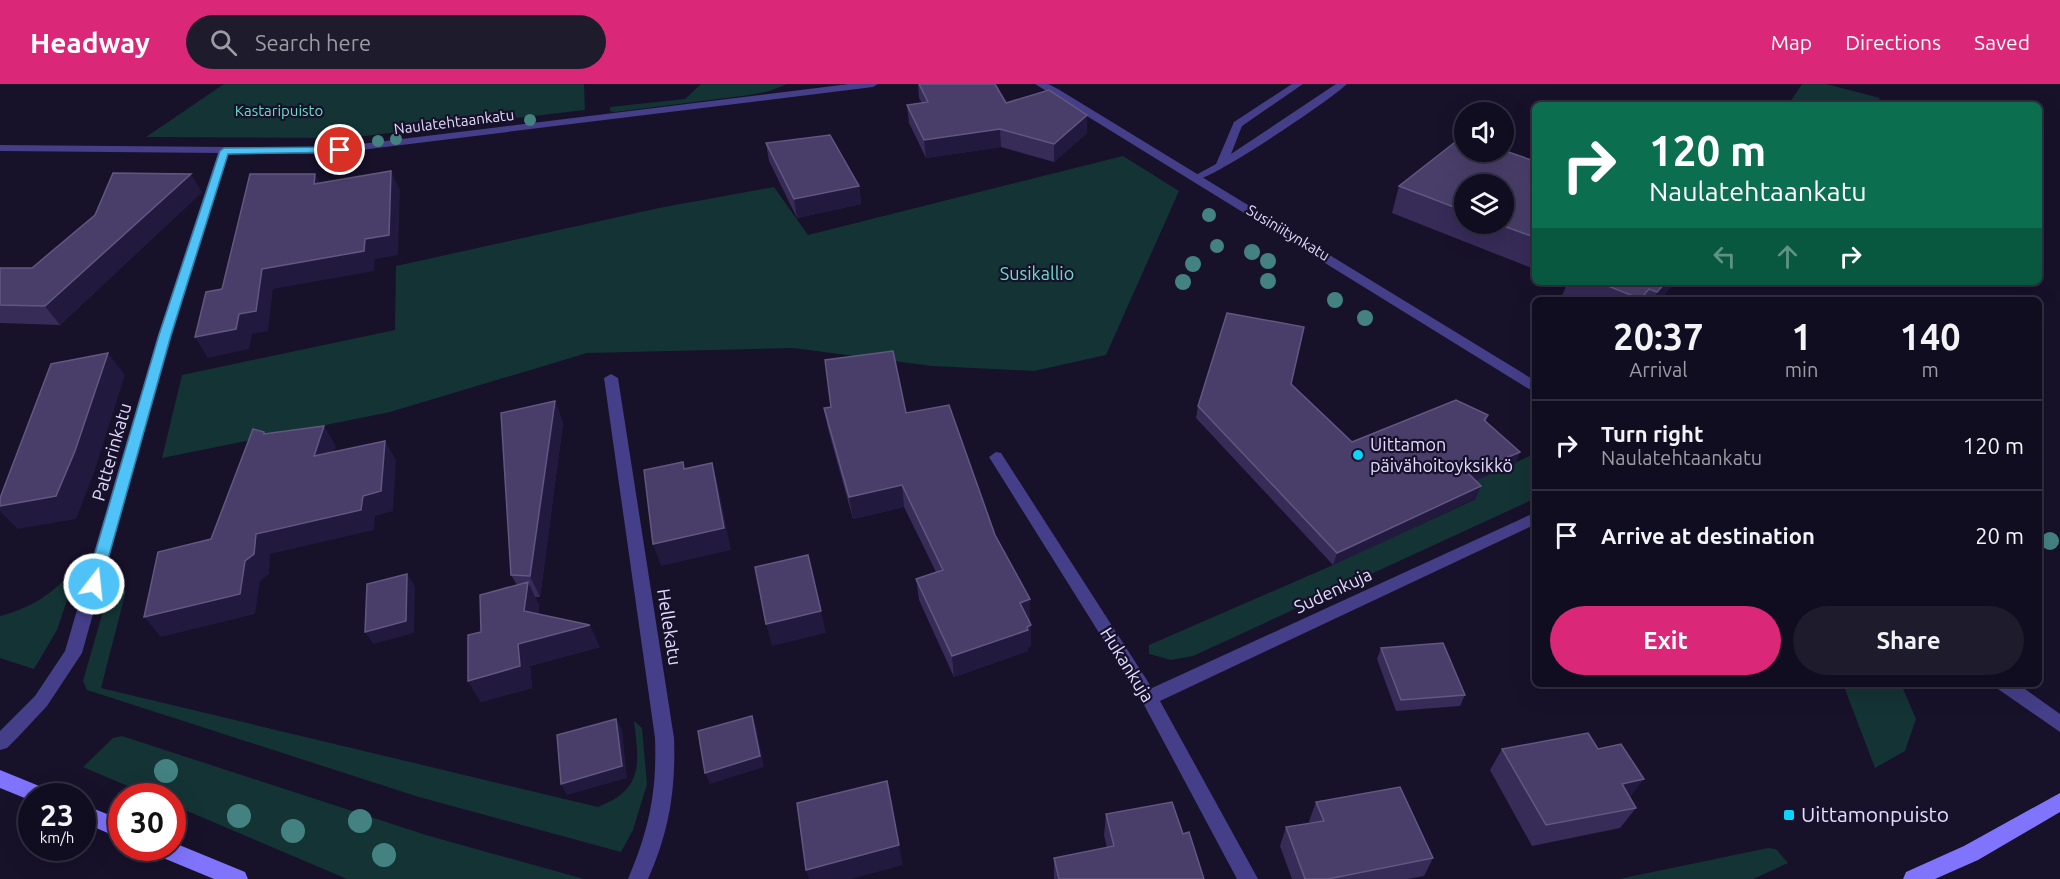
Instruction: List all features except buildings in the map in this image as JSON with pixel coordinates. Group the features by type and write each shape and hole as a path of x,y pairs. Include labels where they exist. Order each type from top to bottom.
{"street":[{"name":"Naulatehtaankatu","path":"0,148 328,151 828,87 873,84"},
{"name":"Susiniitynkatu","path":"1040,84 1198,178 1532,385"},
{"path":"1221,166 1238,124 1298,84"},
{"path":"1198,178 1221,166 1342,84"},
{"name":"Patterinkatu","path":"0,742 21,724 51,691 73,653 165,335 224,151"},
{"name":"Hellekatu","path":"611,378 663,716 667,766 664,800 638,879"},
{"name":"Hukankuja","path":"996,457 1149,698 1248,879"},
{"name":"Sudenkuja","path":"1149,698 1532,520"},
{"path":"2008,687 2060,724"},
{"path":"0,779 18,786"},
{"path":"1913,879 1971,853 2060,802"},
{"path":"186,858 238,879"}],"green space":[{"name":"Kastaripuisto","path":"224,84 584,84 585,110 348,138 146,137"},
{"path":"701,84 787,84 770,91 750,95 610,111 610,107 685,99"},
{"path":"1802,84 1826,84 1880,98 1878,102 1790,102"},
{"name":"Susikallio","path":"1123,156 1179,191 1106,355 1034,371 932,366 793,348 587,353 390,412 162,458 182,375 395,330 396,266 659,208 774,187 808,235"},
{"path":"1532,455 1532,500 1193,656 1171,660 1149,654 1149,645 1333,565 1476,499 1464,486"},
{"path":"73,570 77,570 57,630 34,669 0,658 0,616 22,609 41,599"},
{"path":"126,591 101,688 598,807 624,792 631,783 637,762 634,721 642,728 647,784 633,830 621,852 419,797 87,690 83,681 106,601 111,595"},
{"path":"1844,687 1902,687 1916,719 1905,751 1875,768"},
{"path":"122,736 426,835 584,879 347,879 186,811 186,783 121,783 83,767 113,738"},
{"path":"1768,848 1776,849 1788,863 1753,879 1619,879"}],"place":[{"name":"Uittamon päivähoitoyksikkö","path":"1358,455"},
{"name":"Uittamonpuisto","path":"1789,815"}],"route":[{"path":"94,584 165,335 224,151 340,150"}]}
